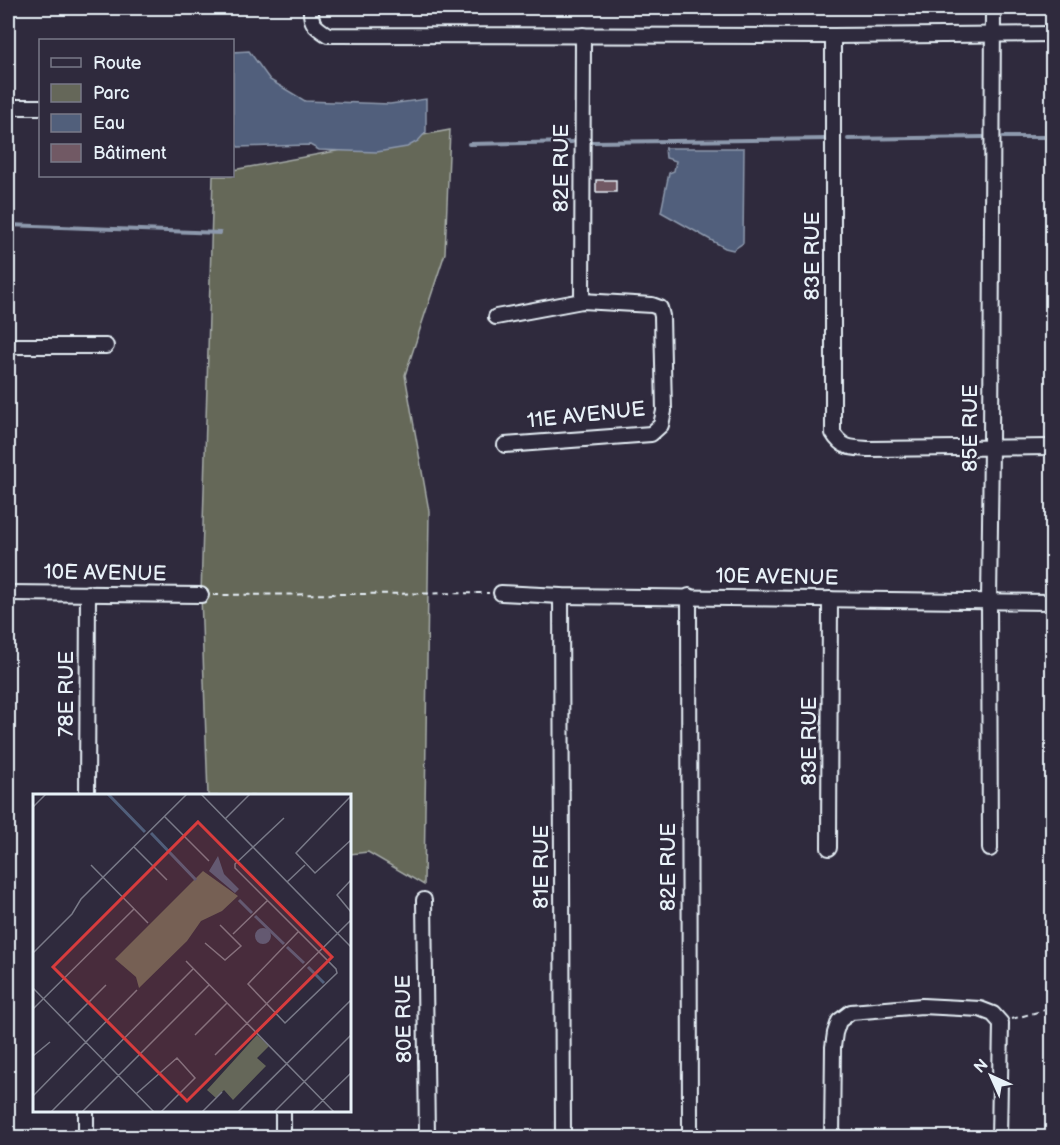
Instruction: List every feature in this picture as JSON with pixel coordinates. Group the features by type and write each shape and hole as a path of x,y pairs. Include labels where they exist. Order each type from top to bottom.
{"street":[{"path":"311,8 310,18 319,30 328,35 1053,34"},
{"name":"85E RUE","path":"990,849 989,602 992,447 993,8"},
{"name":"82E RUE","path":"582,301 583,35"},
{"name":"83E RUE","path":"833,36 833,433 842,445 852,448 992,447"},
{"path":"8,107 39,107"},
{"path":"496,317 582,301"},
{"name":"11E AVENUE","path":"505,445 651,434 661,425 664,411 660,308 652,304 582,301"},
{"path":"8,346 106,346"},
{"path":"992,447 1053,447"},
{"name":"10E AVENUE","path":"8,593 201,595"},
{"name":"78E RUE","path":"87,794 88,593"},
{"name":"10E AVENUE","path":"501,593 561,596 1053,602"},
{"name":"81E RUE","path":"561,596 563,1137"},
{"name":"82E RUE","path":"689,596 690,1137"},
{"name":"83E RUE","path":"829,848 830,599"},
{"name":"80E RUE","path":"424,900 427,1137"},
{"path":"832,1137 833,1047 839,1021 851,1012 922,1006 980,1009 993,1014 1001,1023 999,1137"},
{"path":"86,1112 86,1137"},
{"path":"283,1112 283,1137"}],"path":[{"path":"201,595 501,593"},
{"path":"1001,1023 1053,1008"}],"green space":[{"path":"450,130 445,253 405,375 429,511 424,885 368,852 351,854 351,794 208,794 201,595 213,177 234,177 234,170"}],"water":[{"path":"249,51 270,80 305,101 390,104 426,99 426,132 418,141 407,147 377,152 319,150 310,145 238,147 234,142 234,52"},
{"path":"665,148 744,148 743,243 733,250 725,248 661,212 669,173 674,171 676,161 666,158"}],"building":[{"path":"596,180 616,180 616,192 596,192"}],"waterway":[{"path":"848,139 983,137"},
{"path":"1003,137 1052,137"},
{"path":"592,142 828,139"},
{"path":"469,144 572,142"},
{"path":"8,225 220,233"}]}
